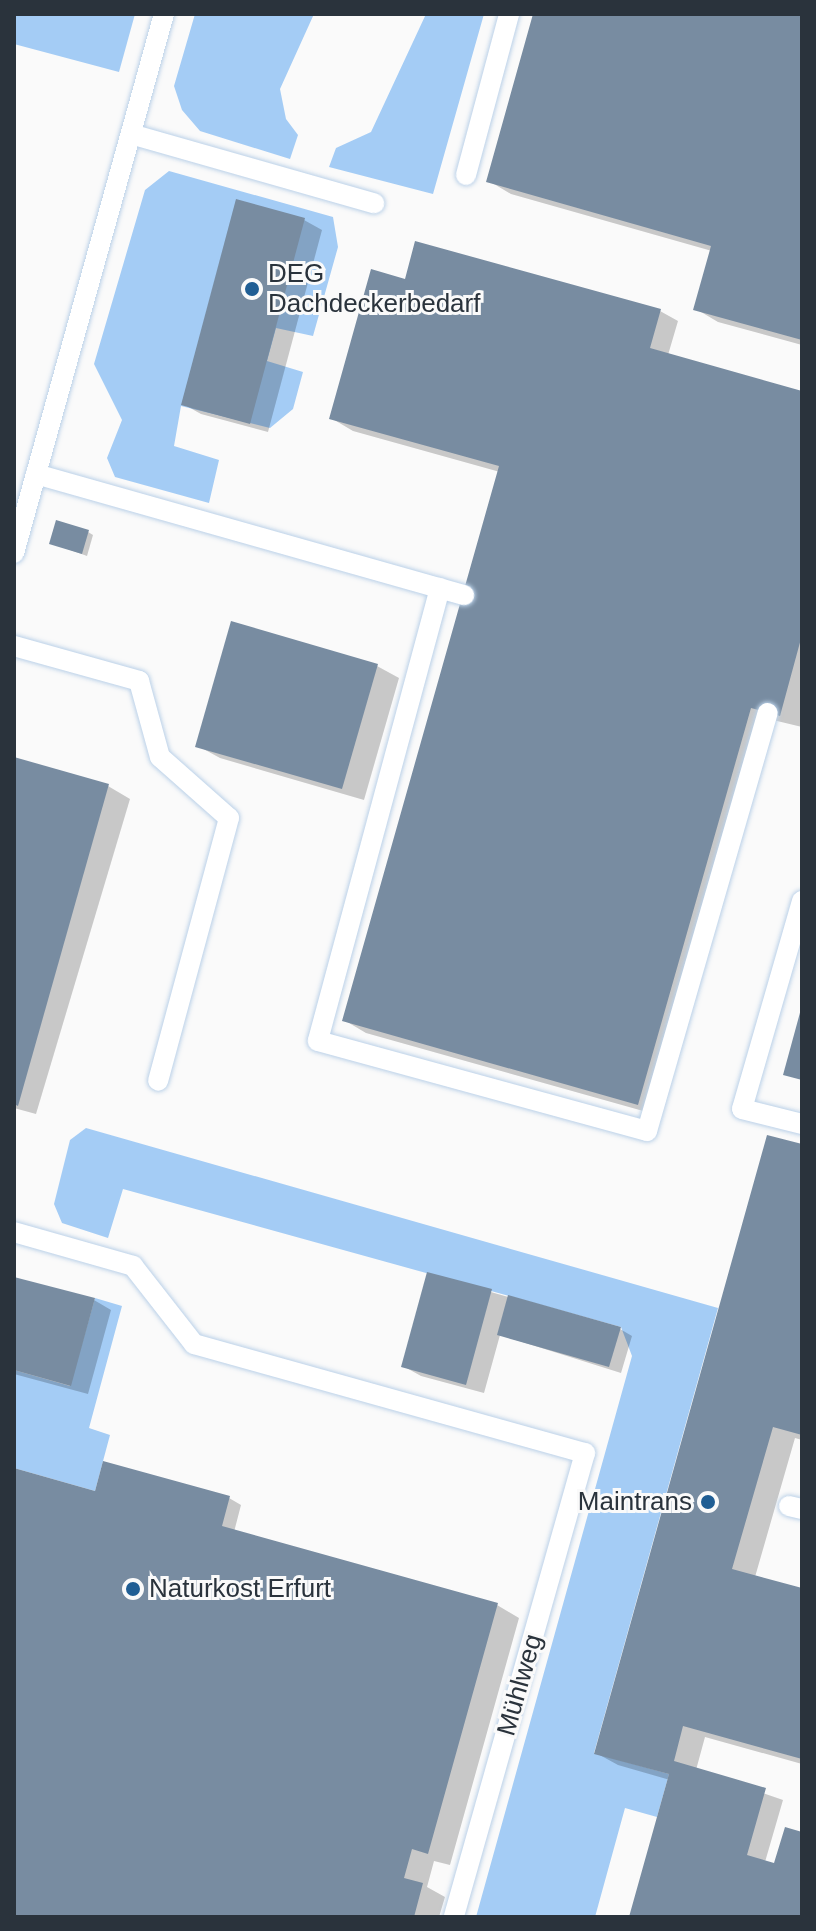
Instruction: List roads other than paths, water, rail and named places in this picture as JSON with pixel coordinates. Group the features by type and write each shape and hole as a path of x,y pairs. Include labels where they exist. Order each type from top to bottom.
{"lane":[{"path":"14,553 164,14"},
{"path":"466,175 509,14"},
{"path":"131,134 374,203"},
{"path":"36,474 464,595"},
{"path":"440,588 318,1041 647,1131 768,713"},
{"path":"14,646 139,681 160,757 229,818 158,1081"},
{"path":"802,901 742,1109 802,1124"},
{"name":"Mühlweg","path":"14,1232 133,1266 194,1344 585,1453 454,1917"}],"place":[{"name":"DEG Dachdeckerbedarf","path":"252,289"},
{"name":"Maintrans","path":"708,1502"},
{"name":"Naturkost Erfurt","path":"133,1589"}]}
